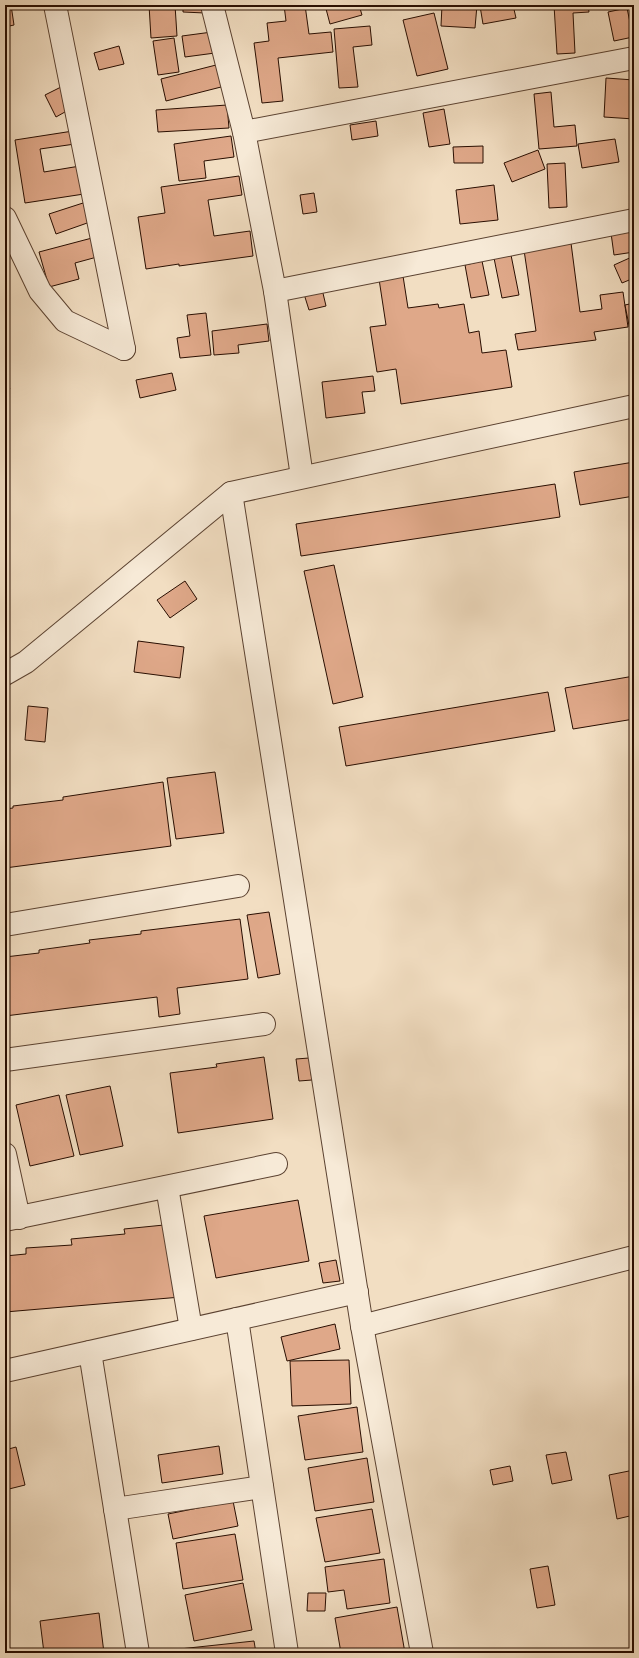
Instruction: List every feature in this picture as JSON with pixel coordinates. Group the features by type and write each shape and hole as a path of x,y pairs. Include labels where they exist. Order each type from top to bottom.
{"street":[{"path":"5,218 40,291 65,321 124,349 55,5"},
{"path":"212,5 244,132 276,291 302,477"},
{"path":"244,132 634,58"},
{"path":"276,291 634,220"},
{"path":"5,674 26,662 231,493 634,406"},
{"path":"231,493 362,1326 422,1653"},
{"path":"5,925 238,886"},
{"path":"5,1060 264,1024"},
{"path":"5,1154 12,1219 276,1164"},
{"path":"167,1187 191,1329"},
{"path":"362,1326 634,1257"},
{"path":"5,1371 357,1292"},
{"path":"237,1319 287,1653"},
{"path":"90,1352 138,1653"},
{"path":"115,1509 262,1487"}],"building":[{"path":"5,5 11,5 14,25 5,27"},
{"path":"149,5 175,5 177,36 151,38"},
{"path":"183,5 205,5 205,13 183,12"},
{"path":"284,5 305,5 309,34 331,32 333,52 278,58 283,101 262,103 254,43 269,41 267,23 286,21"},
{"path":"325,5 359,5 362,15 330,24"},
{"path":"442,5 477,5 475,28 441,26"},
{"path":"513,5 516,18 483,24 480,6"},
{"path":"554,5 588,5 589,12 573,13 575,53 557,54"},
{"path":"627,8 633,37 614,41 608,12"},
{"path":"434,13 448,69 417,76 403,20"},
{"path":"370,26 372,45 353,47 358,87 339,88 334,29"},
{"path":"212,32 215,53 185,57 182,36"},
{"path":"174,38 179,72 158,75 153,41"},
{"path":"119,46 124,64 99,70 94,53"},
{"path":"220,64 225,86 166,101 161,79"},
{"path":"606,78 634,80 634,119 604,117"},
{"path":"61,87 72,108 56,117 45,95"},
{"path":"551,92 554,127 575,125 577,146 539,149 534,94"},
{"path":"227,105 229,128 158,132 156,110"},
{"path":"444,109 450,144 429,147 423,113"},
{"path":"376,121 378,136 352,140 350,125"},
{"path":"73,131 75,144 40,149 44,172 80,166 84,194 25,203 15,140"},
{"path":"231,136 234,157 204,161 206,178 179,181 174,144"},
{"path":"631,136 634,136 634,150"},
{"path":"615,139 619,162 582,168 578,144"},
{"path":"483,146 483,163 454,163 453,147"},
{"path":"538,150 545,169 512,182 504,163"},
{"path":"565,163 567,207 549,208 547,164"},
{"path":"239,176 242,195 208,200 214,236 250,231 253,256 146,269 138,217 165,213 161,187"},
{"path":"494,185 498,220 460,224 456,190"},
{"path":"314,193 317,212 303,214 300,195"},
{"path":"83,203 90,222 56,234 49,214"},
{"path":"634,229 634,252 614,255 611,233"},
{"path":"92,238 97,257 75,263 79,279 49,287 39,252"},
{"path":"571,243 580,312 602,309 600,295 623,292 628,327 594,332 596,340 518,350 515,334 536,331 524,250"},
{"path":"511,255 519,295 502,298 494,258"},
{"path":"634,256 634,278 622,283 614,265"},
{"path":"482,261 489,295 471,298 465,265"},
{"path":"403,276 408,308 438,304 439,308 464,304 469,333 479,331 482,353 506,350 512,387 401,404 396,369 377,372 370,327 386,325 379,279"},
{"path":"322,289 326,306 309,310 304,294"},
{"path":"634,303 634,345 633,346 625,305"},
{"path":"206,313 211,355 180,358 177,338 190,336 187,315"},
{"path":"267,324 269,341 238,345 239,353 214,355 212,331"},
{"path":"172,373 176,390 140,398 136,380"},
{"path":"373,376 375,391 362,392 365,413 326,418 322,382"},
{"path":"5,382 10,389 5,393"},
{"path":"634,462 634,496 580,505 574,472"},
{"path":"555,484 560,517 301,556 296,524"},
{"path":"334,565 363,697 333,704 304,571"},
{"path":"185,581 197,599 170,618 157,600"},
{"path":"138,641 184,647 180,678 134,672"},
{"path":"634,676 634,719 573,729 565,688"},
{"path":"548,692 555,731 346,766 339,727"},
{"path":"28,706 48,708 45,742 25,740"},
{"path":"215,772 224,833 176,839 167,778"},
{"path":"163,782 171,846 5,868 5,809 13,808 13,806 63,800 63,797"},
{"path":"269,912 280,974 258,978 247,915"},
{"path":"240,919 248,979 177,988 180,1014 159,1017 157,997 5,1016 5,957 39,953 39,950 90,943 89,940 141,934 141,931"},
{"path":"264,1057 273,1119 178,1133 170,1073 217,1067 216,1064"},
{"path":"309,1058 312,1080 299,1081 296,1059"},
{"path":"110,1086 123,1146 80,1155 66,1095"},
{"path":"59,1095 74,1156 30,1166 16,1105"},
{"path":"298,1200 309,1261 216,1278 204,1216"},
{"path":"174,1224 181,1297 5,1312 5,1256 26,1254 26,1248 72,1245 71,1239 125,1234 124,1229"},
{"path":"336,1260 340,1281 323,1283 319,1263"},
{"path":"335,1324 340,1349 287,1361 281,1337"},
{"path":"349,1360 351,1404 292,1406 290,1361"},
{"path":"357,1407 363,1452 305,1460 298,1416"},
{"path":"219,1446 223,1474 162,1483 158,1455"},
{"path":"16,1447 25,1485 5,1490 5,1450"},
{"path":"566,1452 572,1480 552,1484 546,1455"},
{"path":"367,1458 374,1502 315,1511 308,1468"},
{"path":"510,1466 513,1481 493,1485 490,1470"},
{"path":"634,1470 634,1515 617,1519 609,1475"},
{"path":"233,1501 238,1526 173,1539 168,1514"},
{"path":"372,1509 380,1553 325,1562 316,1518"},
{"path":"235,1534 243,1580 183,1589 176,1543"},
{"path":"384,1559 390,1603 347,1609 344,1590 328,1592 325,1567"},
{"path":"548,1566 555,1605 537,1608 530,1569"},
{"path":"243,1583 252,1630 194,1641 185,1595"},
{"path":"308,1593 326,1593 325,1611 307,1611"},
{"path":"397,1607 405,1653 341,1653 335,1618"},
{"path":"99,1613 104,1653 44,1653 40,1621"},
{"path":"254,1641 256,1653 170,1653 170,1650"}]}
